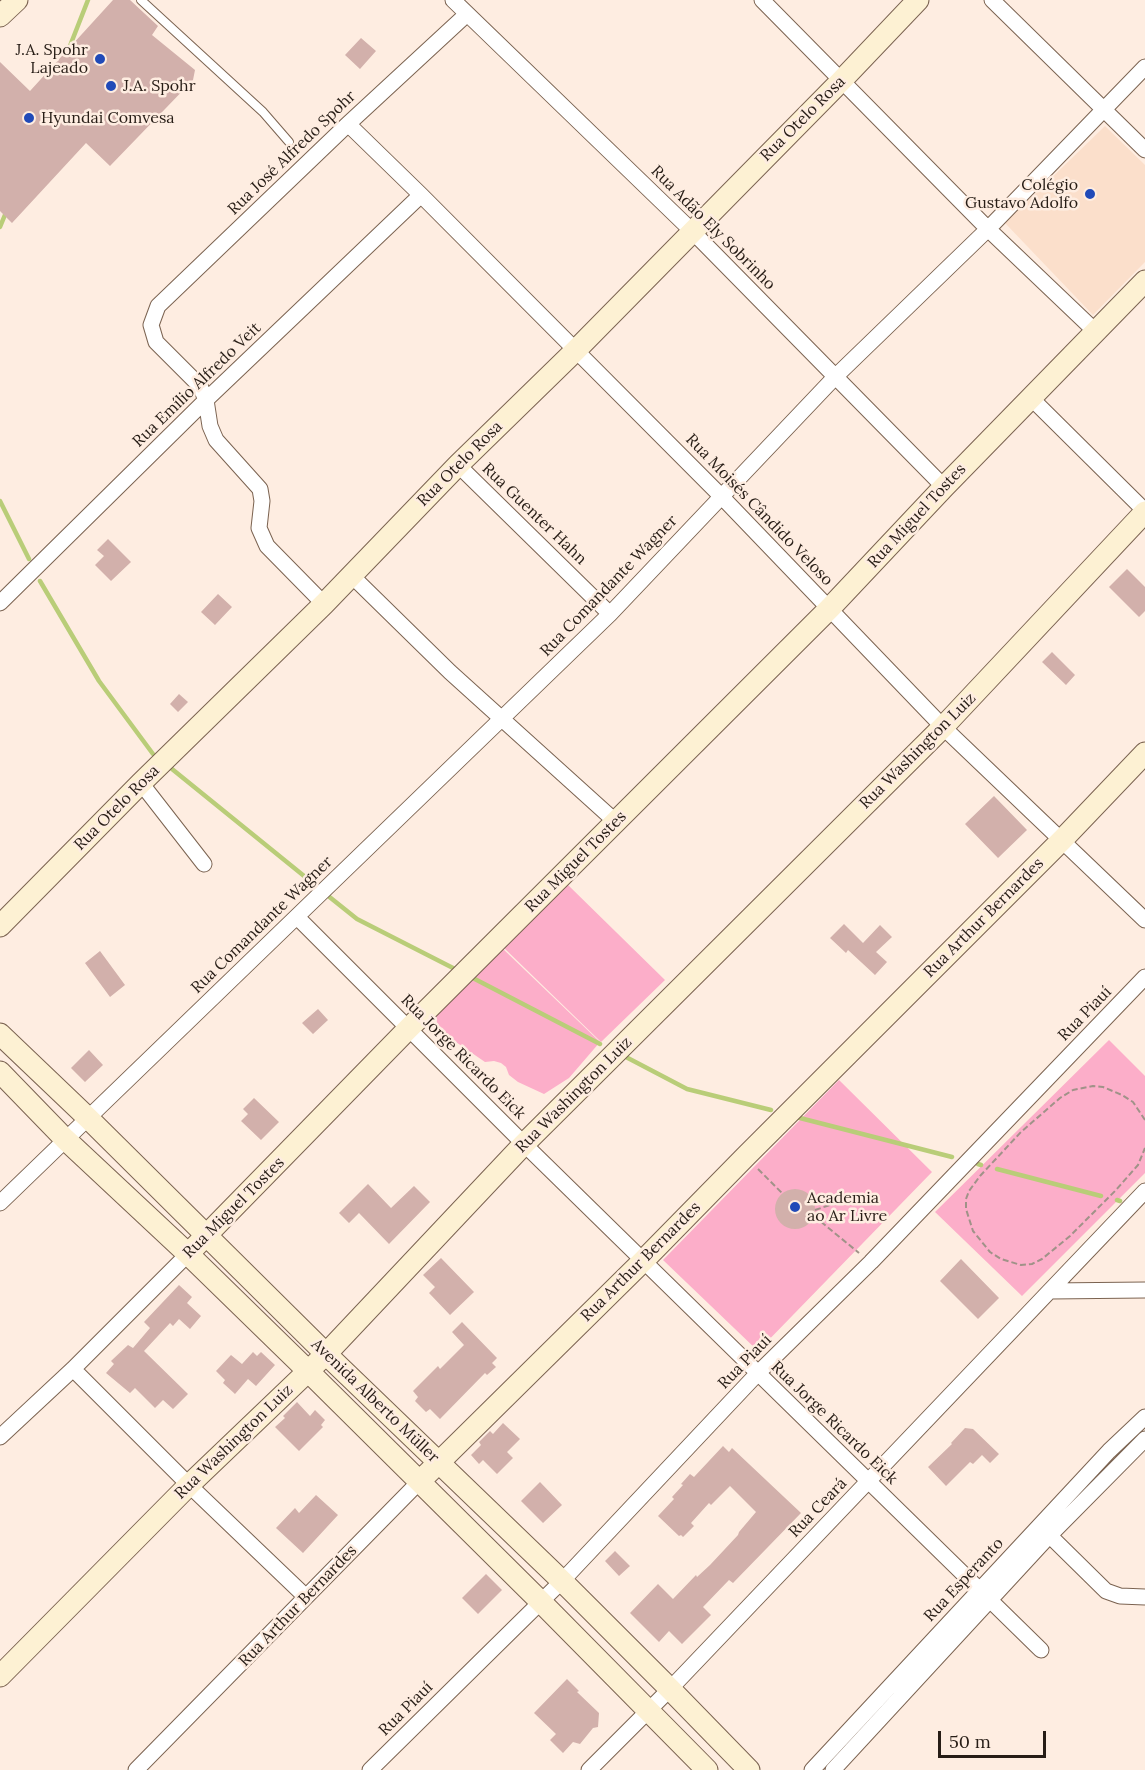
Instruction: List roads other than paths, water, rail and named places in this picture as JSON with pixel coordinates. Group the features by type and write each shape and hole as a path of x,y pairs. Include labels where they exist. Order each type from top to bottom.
{"street":[{"path":"0,16 17,0"},
{"name":"Rua Adão Ely Sobrinho","path":"453,0 692,231 944,487"},
{"path":"762,0 988,229 1095,331"},
{"name":"Rua Otelo Rosa","path":"0,926 141,783 324,604 458,465 576,350 918,0"},
{"path":"992,0 1145,150"},
{"name":"Rua José Alfredo Spohr","path":"206,400 200,386 156,342 151,325 158,306 467,14"},
{"name":"Rua Comandante Wagner","path":"0,1203 610,614 836,376 988,229 1145,67"},
{"name":"Rua Moisés Cândido Veloso","path":"348,124 721,496 943,728 1145,920"},
{"name":"Rua Emílio Alfredo Veit","path":"0,603 206,400 421,195"},
{"name":"Rua Miguel Tostes","path":"0,1437 73,1369 207,1236 410,1028 830,608 1145,280"},
{"path":"1032,398 1145,511"},
{"path":"206,400 210,426 216,440 260,489 262,501 259,528 267,546 324,604"},
{"name":"Rua Guenter Hahn","path":"458,465 610,614"},
{"name":"Rua Washington Luiz","path":"0,1676 189,1485 326,1354 524,1143 943,728 1145,511"},
{"path":"351,575 450,672 616,822"},
{"name":"Rua Arthur Bernardes","path":"136,1770 438,1462 644,1260 1062,840 1145,753"},
{"path":"141,783 204,864"},
{"name":"Rua Jorge Ricardo Eick","path":"297,917 1041,1650"},
{"name":"Rua Piauí","path":"370,1770 562,1581 758,1373 871,1262 1145,977"},
{"name":"Avenida Alberto Müller","path":"0,1034 326,1354 562,1581 749,1770"},
{"name":"Avenida Alberto Müller","path":"0,1072 65,1139 188,1254 420,1481 707,1770"},
{"name":"Rua Ceará","path":"589,1770 670,1689 1145,1191"},
{"path":"1050,1291 1145,1290"},
{"path":"73,1369 306,1597"},
{"name":"Rua Esperanto","path":"832,1770 884,1704 1044,1531 1109,1451 1145,1416"},
{"name":"Rua Esperanto","path":"1044,1531 1145,1439"},
{"path":"1109,1451 1122,1462"},
{"path":"1044,1531 1106,1591 1120,1596 1145,1597"},
{"name":"Rua Esperanto","path":"812,1770 884,1704"}],"lane":[{"path":"141,0 263,112 289,142"}],"waterway":[{"path":"68,51 88,0"},
{"path":"0,227 7,210"},
{"path":"0,501 29,559"},
{"path":"40,581 99,681 153,754"},
{"path":"172,769 309,880"},
{"path":"327,895 357,919 453,968"},
{"path":"469,976 600,1044"},
{"path":"624,1056 687,1089 771,1110"},
{"path":"796,1117 952,1157"},
{"path":"997,1169 1101,1196"}],"place":[{"name":"J.A. Spohr Lajeado","path":"100,59"},
{"name":"J.A. Spohr","path":"111,86"},
{"name":"Hyundai Comvesa","path":"29,118"},
{"name":"Colégio Gustavo Adolfo","path":"1090,194"},
{"name":"Academia ao Ar Livre","path":"795,1207"}]}
